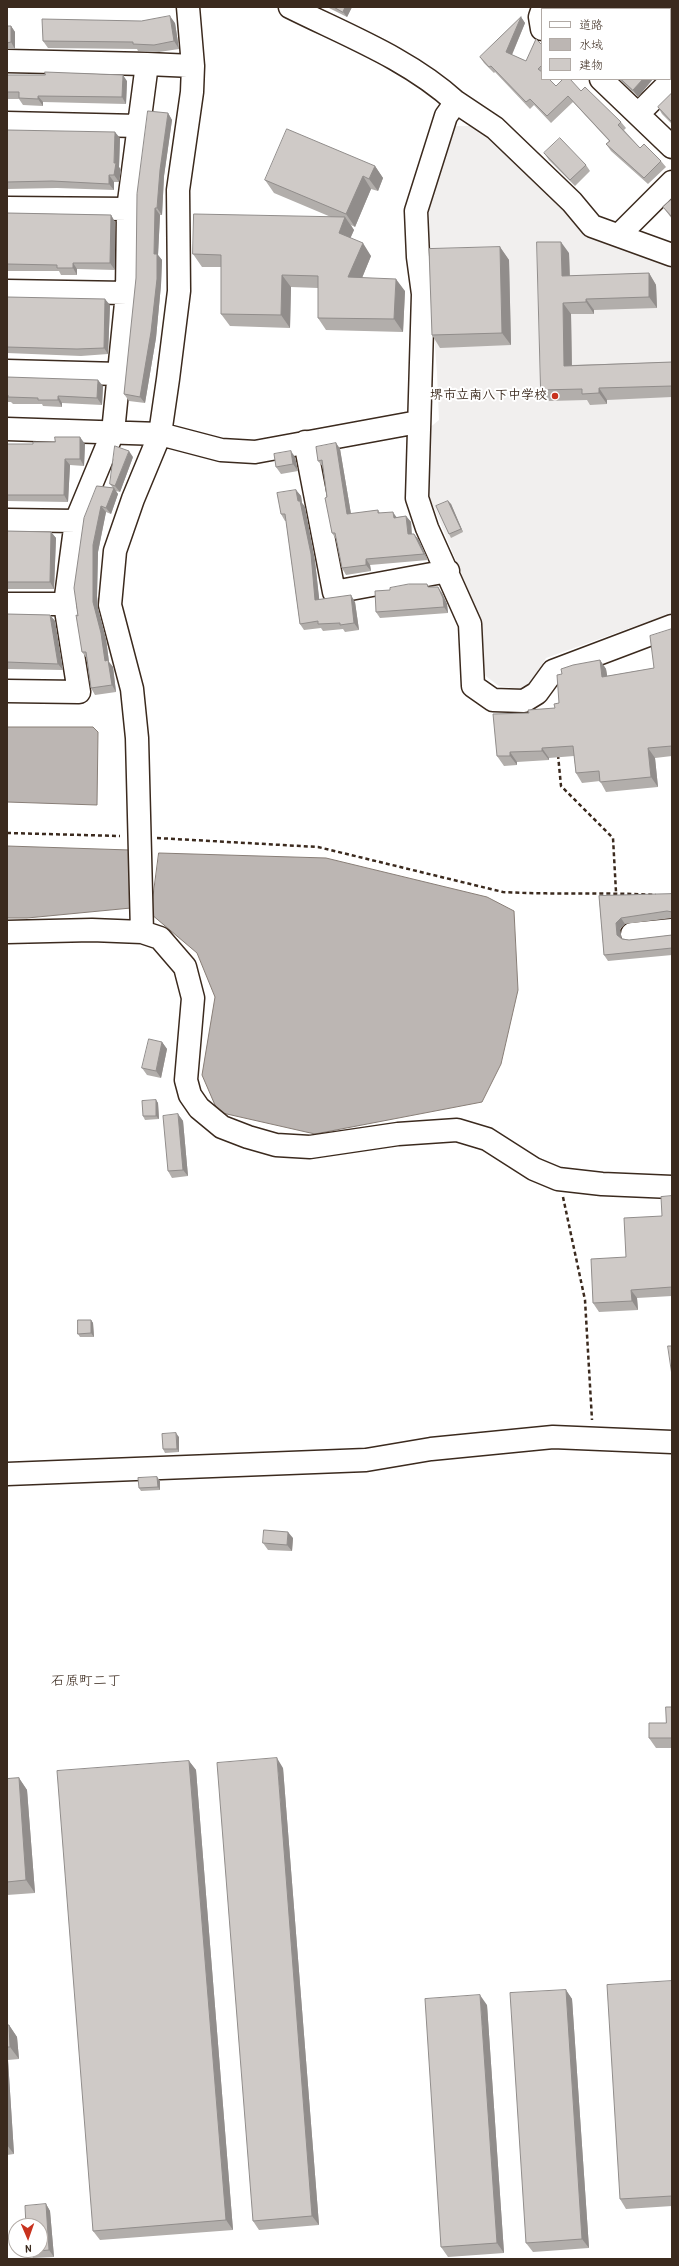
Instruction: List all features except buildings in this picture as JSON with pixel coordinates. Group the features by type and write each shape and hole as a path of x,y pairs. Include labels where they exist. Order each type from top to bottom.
{"street":[{"path":"142,932 137,738 132,690 110,604 116,551 133,499 160,434 179,291 178,190 191,100 193,66 188,7"},
{"path":"290,7 393,58 443,90 456,102 495,128 572,202 592,226 672,255"},
{"path":"7,61 193,66"},
{"path":"7,691 79,692 66,604 76,521 113,432 127,293 128,209 147,64"},
{"path":"602,80 672,147"},
{"path":"638,114 672,80"},
{"path":"456,102 446,116 416,212 418,257 423,294 418,422 417,498 427,528 448,571 470,624 473,686 493,700 524,701 537,693 553,671 672,626"},
{"path":"7,123 139,126"},
{"path":"619,235 672,182"},
{"path":"7,208 128,209"},
{"path":"7,291 127,293"},
{"path":"7,371 119,374"},
{"path":"7,429 160,434 228,450 255,452 418,422"},
{"path":"305,442 334,592 448,571"},
{"path":"7,520 76,521"},
{"path":"7,604 66,604"},
{"path":"7,932 92,930 142,932 160,938 185,966 193,998 186,1080 190,1095 199,1108 222,1127 276,1145 310,1147 398,1134 457,1130 486,1139 534,1169 558,1179 602,1184 672,1187"},
{"path":"632,934 672,930"},
{"path":"7,1474 366,1460 432,1449 553,1437 672,1442"}],"path":[{"path":"557,747 561,786 613,838 616,892"},
{"path":"7,833 139,837 318,847 503,892 534,894 616,892 658,895"},
{"path":"558,1179 585,1300 594,1438"}],"shaded area":[{"name":"堺市立南八下中学校","path":"454,126 473,126 513,152 573,221 587,232 672,266 672,613 546,658 529,685 519,689 499,686 483,674 484,650 477,611 429,496 428,429 439,420 428,256 429,204"}],"water":[{"path":"7,727 93,727 98,732 97,805 7,802"},
{"path":"7,846 130,850 131,908 27,918 7,918"},
{"path":"159,853 326,858 487,897 514,911 518,990 501,1064 482,1102 315,1134 218,1112 202,1075 215,997 197,953 151,914"}],"place":[{"name":"堺市立南八下中学校","path":"555,396"}],"district":[{"name":"石原町二丁","path":"86,1681"}]}
